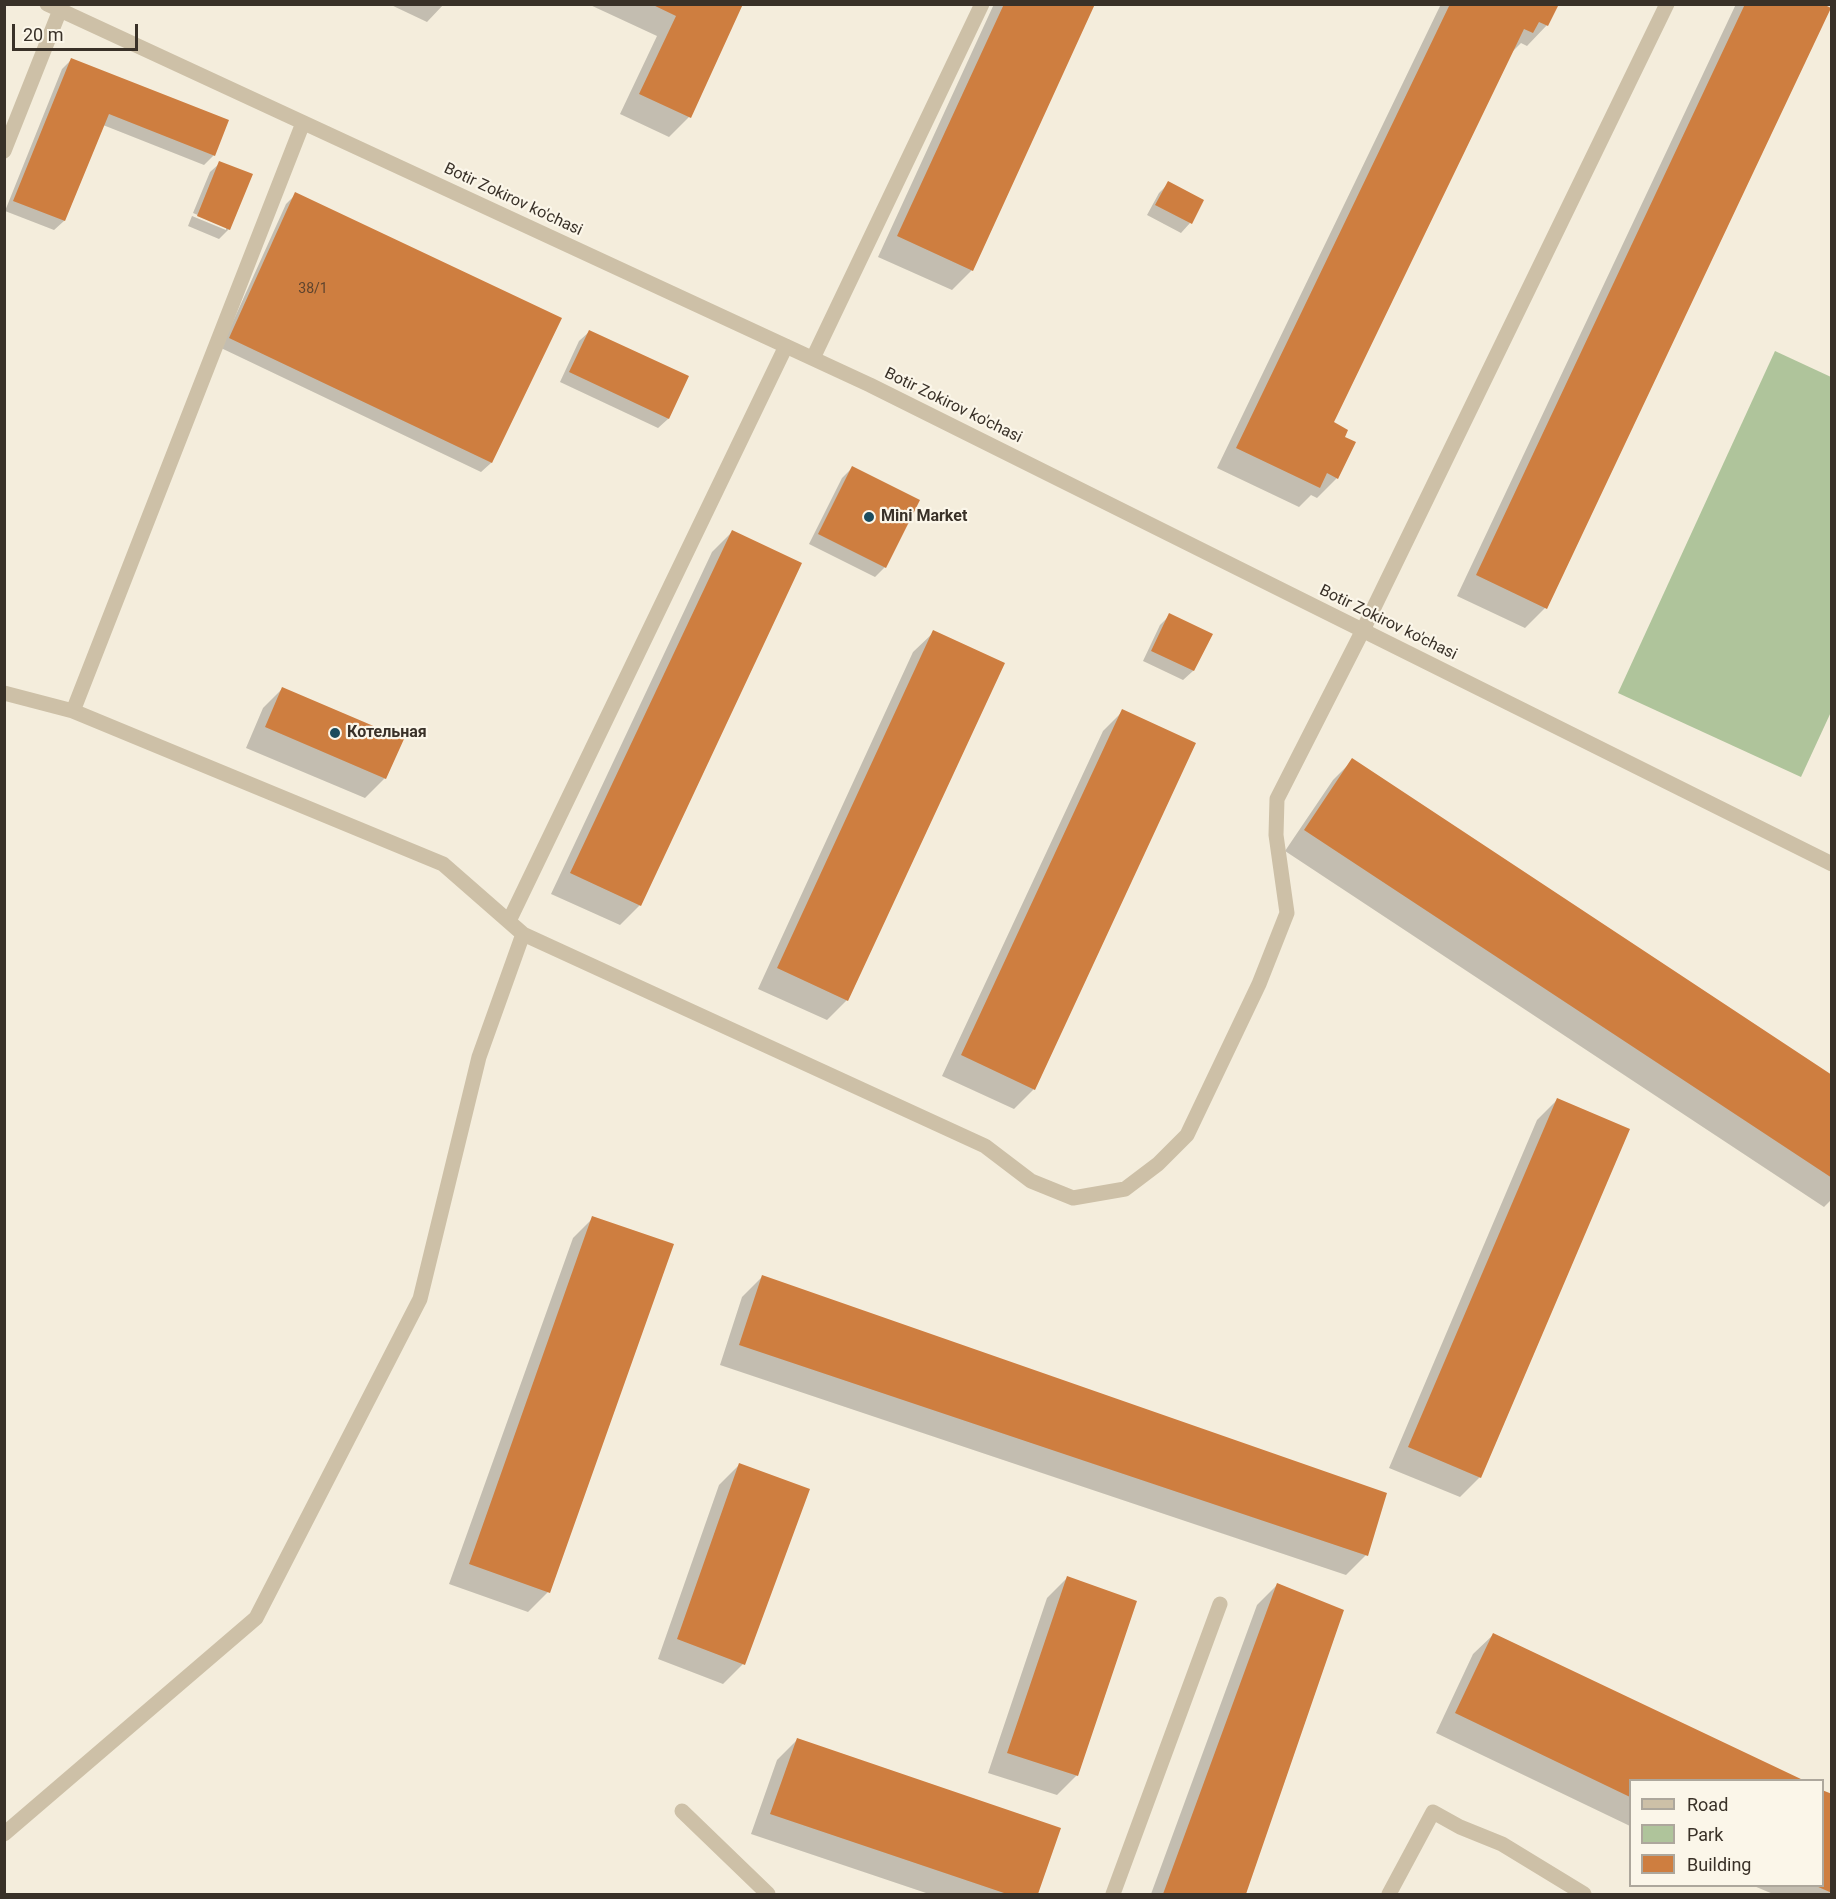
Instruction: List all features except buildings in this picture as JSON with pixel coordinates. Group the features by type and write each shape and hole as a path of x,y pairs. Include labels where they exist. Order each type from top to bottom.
{"street":[{"path":"813,358 982,4"},
{"path":"4,693 73,711 443,864 523,934 985,1146 1030,1181 1073,1198 1125,1189 1158,1164 1187,1135 1259,984 1287,913 1276,836 1277,799 1363,630 1667,4"},
{"path":"4,151 54,7"},
{"name":"Botir Zokirov ko'chasi","path":"54,7 813,358 1832,864"},
{"path":"73,711 303,123"},
{"path":"509,921 786,346"},
{"path":"4,1834 256,1618 420,1299 479,1057 523,934"},
{"path":"1113,1894 1220,1604"},
{"path":"682,1811 768,1894"},
{"path":"1389,1894 1433,1812 1460,1827 1502,1844 1584,1894"}],"green space":[{"path":"1775,351 1831,377 1831,712 1801,777 1618,693"}],"place":[{"name":"Mini Market","path":"869,517"},
{"name":"Котельная","path":"335,733"}]}
